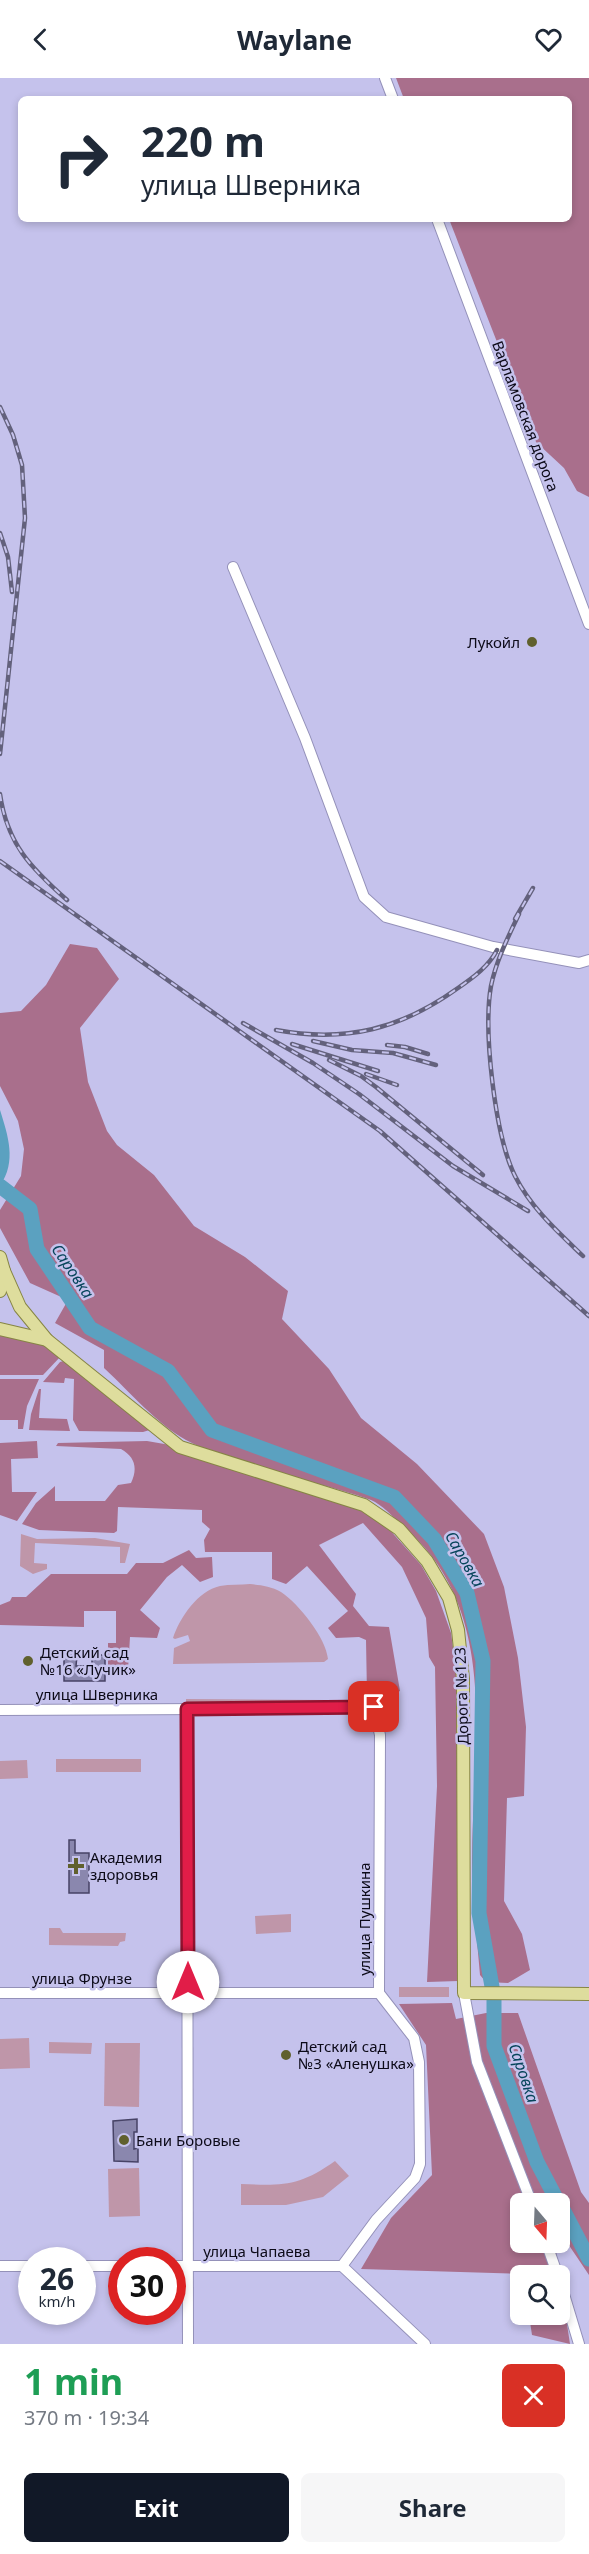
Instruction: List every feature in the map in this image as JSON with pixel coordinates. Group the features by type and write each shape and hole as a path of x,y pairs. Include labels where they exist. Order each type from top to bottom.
{"main road":[{"path":"0,1257 3,1271 0,1291"},
{"name":"Дорога №123","path":"3,1271 20,1306 47,1340 180,1447 364,1505 399,1529 427,1561 449,1598 458,1630 464,1679 464,1993"},
{"name":"Дорога №123","path":"0,1329 47,1340"},
{"path":"464,1993 589,1994"}],"street":[{"path":"385,78 392,96"},
{"name":"Варламовская дорога","path":"438,222 589,624"},
{"path":"233,567 305,738 364,897 386,917 493,947 579,963 589,960"},
{"name":"улица Шверника","path":"0,1710 374,1707"},
{"name":"улица Пушкина","path":"342,2266 376,2220 415,2178 420,2164 419,2062 414,2038 379,1993 380,1736 374,1707"},
{"path":"187,1709 188,2344"},
{"name":"улица Фрунзе","path":"0,1993 379,1993"},
{"name":"Дорога №123","path":"464,1993 477,2062 528,2193"},
{"path":"0,2266 18,2266"},
{"name":"улица Чапаева","path":"188,2266 342,2266"},
{"path":"342,2266 425,2344"},
{"path":"570,2314 579,2344"}],"shaded area":[{"path":"396,78 589,78 589,497 577,491 564,468 536,442 450,222 572,222 572,96 403,96"},
{"path":"70,944 97,948 119,979 80,1028 88,1082 107,1131 117,1145 154,1175 194,1226 245,1257 288,1291 282,1319 329,1369 361,1418 417,1464 484,1534 504,1587 518,1658 526,1727 524,1796 507,1798 504,1901 522,1934 530,1970 508,1983 486,1982 480,1975 472,1876 475,1685 469,1641 457,1601 436,1563 406,1529 376,1502 229,1458 186,1440 164,1425 104,1368 104,1350 55,1323 68,1300 30,1283 0,1228 0,1210 21,1176 24,1149 18,1121 0,1086 0,1013 21,1011 46,985"},
{"path":"0,1334 51,1346 62,1355 43,1375 0,1375"},
{"path":"70,1359 153,1429 143,1432 79,1431 73,1420 74,1379 65,1378 64,1383 43,1382 60,1362"},
{"path":"0,1379 39,1379 27,1406 23,1429 18,1429 18,1420 0,1420"},
{"path":"39,1389 41,1389 39,1418 67,1419 70,1431 29,1430 31,1414"},
{"path":"37,1441 38,1458 11,1459 12,1492 37,1492 17,1521 0,1515 0,1443"},
{"path":"147,1441 170,1445 361,1508 389,1529 421,1565 436,1591 451,1633 458,1683 458,1981 427,1982 437,1786 435,1667 429,1657 426,1618 402,1567 363,1523 319,1545 356,1594 353,1606 369,1626 389,1627 400,1691 373,1703 373,1699 367,1695 366,1640 359,1637 336,1638 328,1628 348,1611 307,1566 286,1584 272,1579 272,1552 205,1552 204,1540 210,1529 202,1522 202,1510 118,1507 117,1531 114,1533 39,1530 22,1524 36,1503 55,1486 55,1501 105,1501 118,1485 131,1483 134,1463 121,1449 56,1446 58,1443"},
{"path":"21,1534 37,1539 95,1538 130,1544 125,1563 120,1563 120,1547 35,1543 34,1563 47,1564 47,1569 33,1574 20,1566"},
{"path":"189,1550 196,1558 212,1557 213,1577 200,1582 182,1565 167,1577 140,1610 160,1628 157,1638 130,1637 128,1670 108,1671 108,1643 116,1643 116,1611 84,1611 84,1627 0,1625 0,1605 10,1601 12,1597 26,1597 51,1574 127,1574 136,1563 163,1563"},
{"path":"250,1584 277,1590 288,1597 311,1622 322,1641 328,1659 324,1662 173,1664 174,1648 190,1641 188,1635 173,1638 180,1622 197,1599 220,1586"},
{"path":"186,1699 327,1700 328,1703 186,1703"},
{"path":"56,1759 141,1759 141,1772 56,1772"},
{"path":"27,1760 28,1778 0,1779 0,1761"},
{"path":"291,1914 291,1932 256,1934 255,1916"},
{"path":"49,1928 60,1928 63,1933 126,1933 125,1941 120,1942 118,1946 49,1945"},
{"path":"399,1987 449,1987 449,1997 399,1997"},
{"path":"452,2003 456,2019 486,2013 518,2013 581,2192 589,2203 589,2275 570,2247 570,2193 510,2193 510,2253 556,2253 558,2265 510,2265 510,2274 361,2269 391,2218 432,2175 426,2045 399,2004"},
{"path":"29,2038 30,2068 0,2069 0,2039"},
{"path":"49,2042 92,2043 91,2054 49,2053"},
{"path":"105,2043 140,2043 139,2107 104,2106"},
{"path":"335,2161 349,2176 323,2197 286,2205 241,2205 241,2184 291,2183"},
{"path":"139,2168 140,2216 109,2217 108,2169"},
{"path":"530,2325 567,2325 570,2344 532,2335"}],"water":[{"path":"0,1110 8,1139 10,1158 0,1186"}],"building":[{"path":"64,1655 77,1655 76,1666 92,1666 92,1655 105,1655 105,1681 64,1681"},
{"path":"69,1840 75,1840 75,1853 89,1853 89,1893 69,1893"},
{"name":"Бани Боровые","path":"137,2119 134,2149 138,2148 138,2162 114,2161 113,2121"}],"waterway":[{"name":"Саровка","path":"0,1186 30,1209 37,1249 90,1328 168,1371 212,1430 394,1497 434,1539 467,1593 483,1661 479,1913 494,1998 494,2046 537,2162 553,2193"},
{"name":"Саровка","path":"570,2223 589,2259"}],"railway":[{"path":"0,407 13,435 22,465 25,518 0,754"},
{"path":"0,533 8,557 12,592"},
{"path":"0,794 8,827 23,854 42,877 67,900"},
{"path":"0,861 380,1131 589,1316"},
{"path":"515,919 533,888"},
{"path":"519,914 499,958 491,986 490,1055 497,1110 508,1158 521,1188 546,1219 583,1256"},
{"path":"276,1030 326,1035 372,1029 394,1023 437,1002 464,984 485,966 497,950"},
{"path":"243,1023 313,1063 359,1094 453,1166 528,1211"},
{"path":"313,1041 352,1050 393,1053 436,1065"},
{"path":"292,1044 378,1071"},
{"path":"387,1045 405,1047 428,1054"},
{"path":"329,1060 361,1076 376,1087 483,1175"},
{"path":"366,1074 397,1085"}],"place":[{"name":"Лукойл","path":"532,642"},
{"name":"Детский сад №16 «Лучик»","path":"28,1661"},
{"name":"Академия здоровья","path":"76,1866"},
{"name":"Детский сад №3 «Аленушка»","path":"286,2055"},
{"name":"Бани Боровые","path":"124,2140"}],"route":[{"path":"188,1982 187,1709 374,1707"}]}
